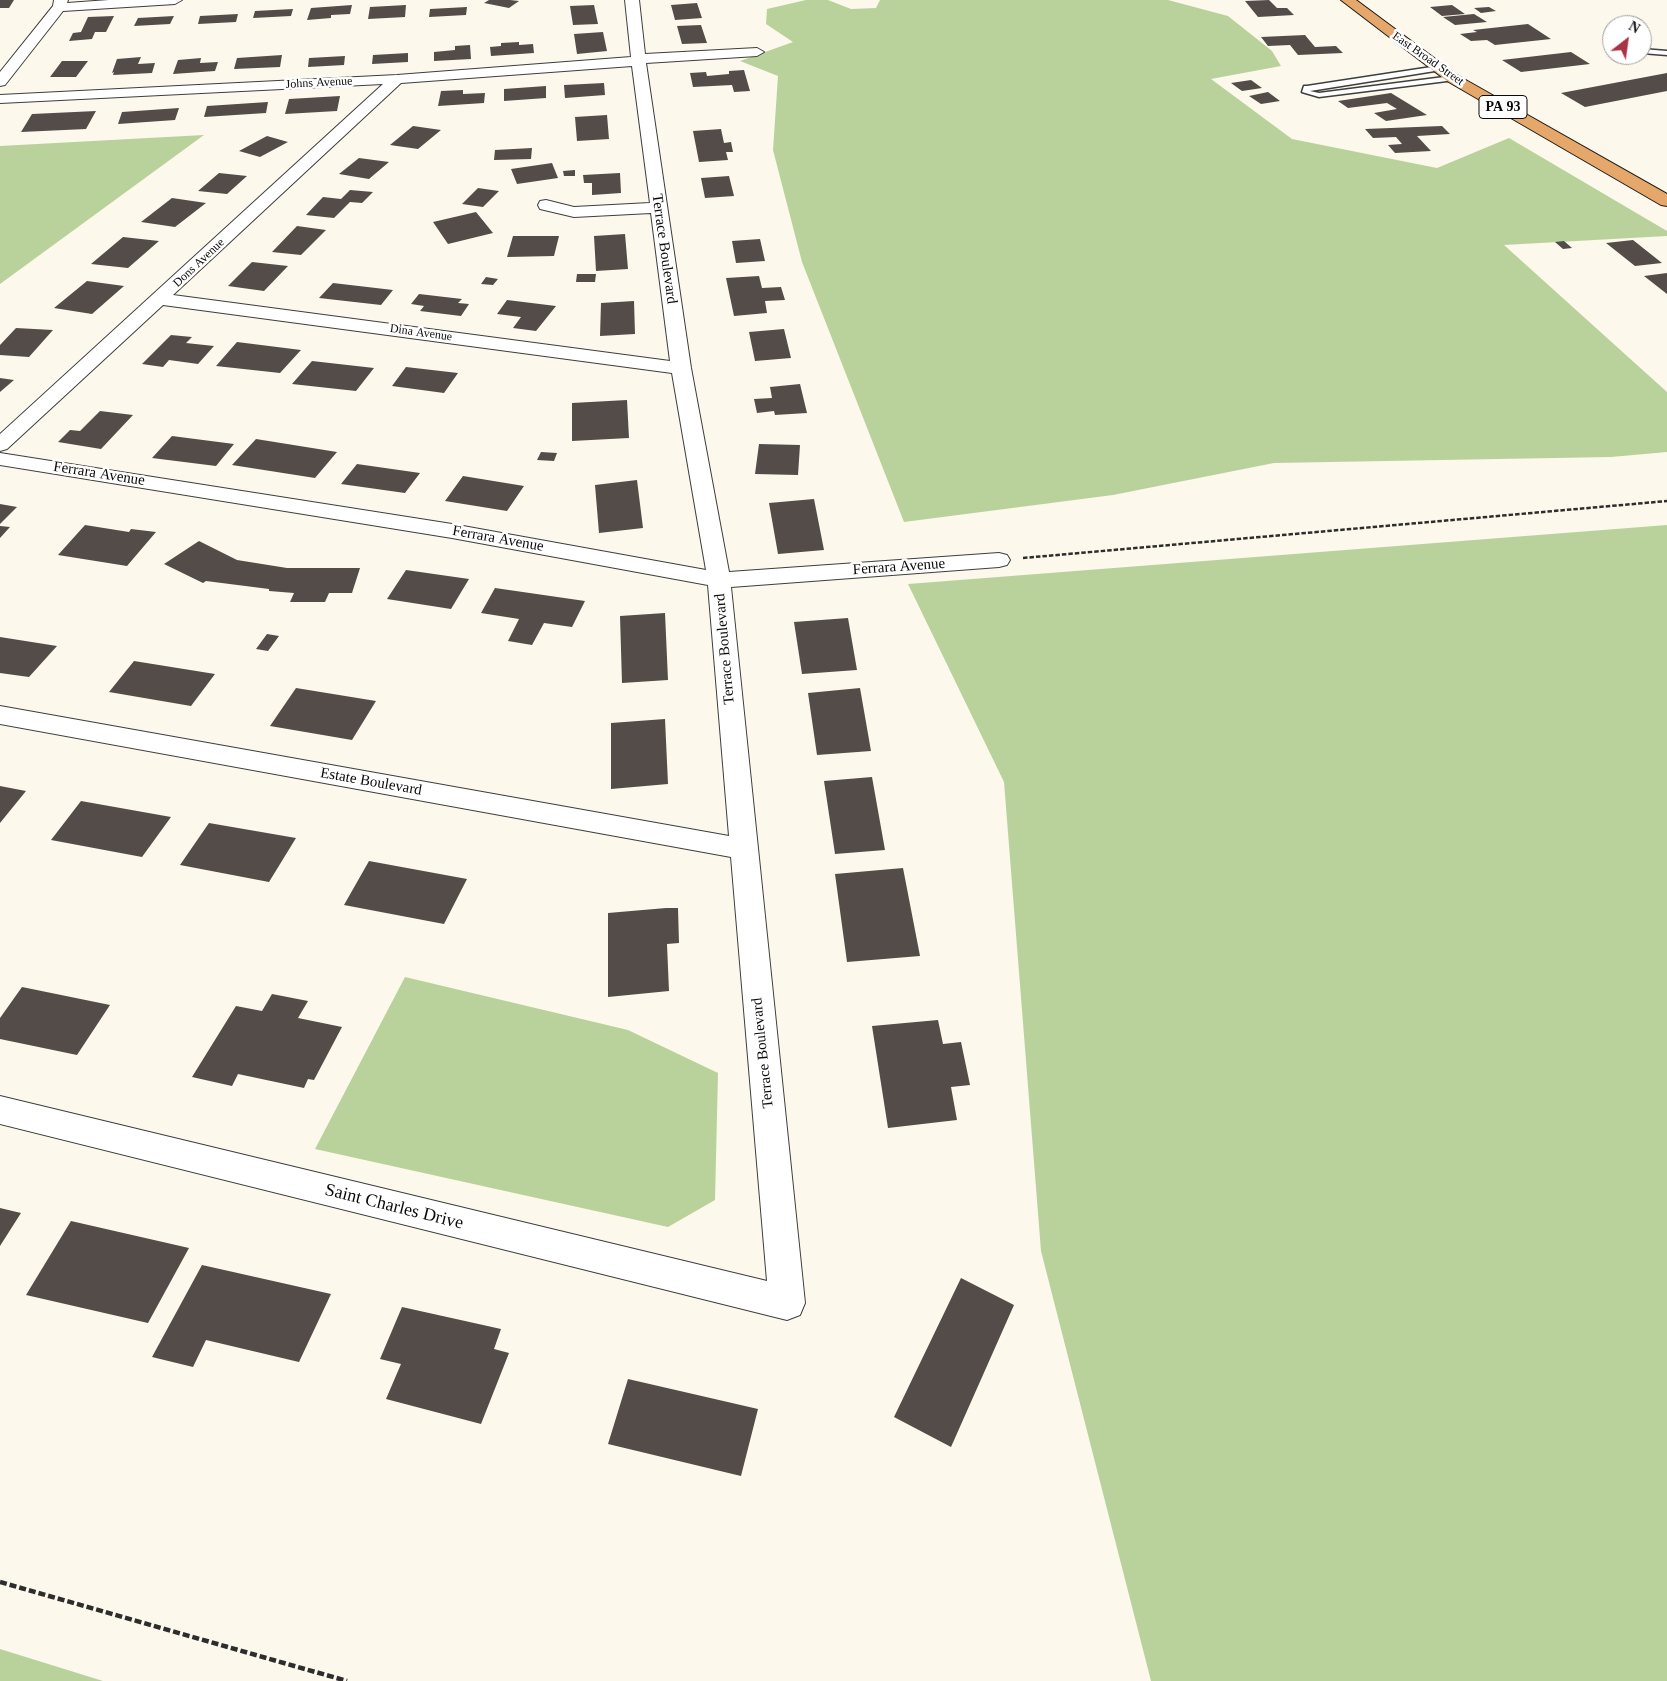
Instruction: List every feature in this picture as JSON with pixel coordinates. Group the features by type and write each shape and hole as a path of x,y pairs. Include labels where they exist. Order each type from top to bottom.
{"highway":[{"name":"East Broad Street","path":"1348,0 1452,78 1667,201"}],"street":[{"path":"0,82 60,3 175,0"},
{"name":"Terrace Boulevard","path":"632,0 638,60 681,368 719,580 787,1303"},
{"name":"Johns Avenue","path":"0,99 397,79 757,52"},
{"name":"Dons Avenue","path":"0,445 161,299 397,79"},
{"path":"546,205 574,212 658,207"},
{"name":"Dina Avenue","path":"161,299 681,368"},
{"name":"Ferrara Avenue","path":"0,459 452,531 719,580 999,560"},
{"name":"Estate Boulevard","path":"0,715 743,849"},
{"name":"Saint Charles Drive","path":"0,1110 787,1303"}],"lane":[{"path":"1652,52 1667,53"},
{"path":"1438,68 1307,88 1306,92 1319,95 1452,78"}],"path":[{"path":"999,560 1667,502"},
{"path":"0,1582 347,1681"}],"green space":[{"path":"806,0 828,0 851,9 876,8 880,0 1168,0 1228,16 1272,51 1281,66 1211,79 1292,139 1437,168 1509,138 1667,231 1667,236 1504,245 1667,392 1667,452 1611,457 1274,463 1113,495 904,522 802,262 773,150 778,76 740,61 793,42 766,24 767,9"},
{"path":"204,135 0,284 0,146"},
{"path":"1667,525 1667,1681 1151,1681 1041,1251 1004,782 908,584"},
{"path":"405,977 628,1030 718,1073 715,1200 668,1227 315,1149"},
{"path":"0,1649 103,1681 0,1681"}],"building":[{"path":"0,0 14,0 9,8 0,8"},
{"path":"489,0 519,1 509,8 484,3"},
{"path":"1269,0 1277,8 1287,8 1294,15 1258,17 1245,1"},
{"path":"697,3 702,18 675,20 671,5"},
{"path":"352,5 350,14 331,15 331,18 307,20 311,8"},
{"path":"406,5 405,17 368,19 370,7"},
{"path":"594,5 598,24 573,25 570,6"},
{"path":"1452,5 1465,14 1442,16 1430,7"},
{"path":"467,7 466,15 429,17 430,9"},
{"path":"1489,7 1496,11 1481,13 1474,8"},
{"path":"293,9 291,16 253,18 255,11"},
{"path":"238,14 236,22 198,24 200,16"},
{"path":"1474,14 1487,22 1455,25 1443,17"},
{"path":"114,16 106,32 95,32 92,39 69,41 73,33 81,32 88,17"},
{"path":"174,16 170,24 134,26 138,18"},
{"path":"1528,24 1551,39 1495,45 1487,40 1471,41 1460,34 1477,32 1473,30"},
{"path":"701,25 707,43 682,44 677,26"},
{"path":"603,32 607,51 577,54 574,34"},
{"path":"1305,35 1315,47 1336,46 1343,53 1298,55 1290,45 1268,46 1261,37"},
{"path":"519,42 519,45 533,44 534,53 491,56 490,47 501,46 501,43"},
{"path":"470,45 471,59 434,61 434,52 455,50 455,46"},
{"path":"1571,52 1590,64 1521,72 1502,60"},
{"path":"408,53 408,62 372,64 373,55"},
{"path":"282,55 280,67 234,69 237,58"},
{"path":"345,56 344,65 308,67 309,58"},
{"path":"141,57 138,64 155,63 152,73 113,75 117,59"},
{"path":"201,58 200,63 218,62 215,71 173,74 178,60"},
{"path":"62,61 88,61 76,77 50,77"},
{"path":"744,70 750,91 734,92 732,85 693,87 690,73 706,72 707,76 729,74 729,71"},
{"path":"1667,73 1667,91 1585,107 1561,93"},
{"path":"1251,80 1262,88 1242,91 1231,83"},
{"path":"604,83 605,95 565,98 564,85"},
{"path":"546,86 546,98 504,101 504,89"},
{"path":"463,90 463,94 485,93 484,103 438,106 441,91"},
{"path":"1268,92 1280,101 1261,104 1249,96"},
{"path":"1391,93 1427,115 1386,121 1374,113 1397,109 1387,103 1348,108 1338,101"},
{"path":"340,96 337,111 285,114 289,99"},
{"path":"268,102 266,113 204,117 207,106"},
{"path":"179,108 175,120 118,124 122,112"},
{"path":"96,111 86,129 21,132 32,114"},
{"path":"607,115 609,139 577,141 575,117"},
{"path":"413,126 441,130 418,149 390,145"},
{"path":"1442,126 1450,134 1417,136 1431,151 1395,153 1388,145 1402,144 1396,137 1373,138 1365,129"},
{"path":"721,129 724,143 731,142 733,152 726,152 728,160 699,162 693,131"},
{"path":"267,136 288,142 260,157 239,151"},
{"path":"532,148 531,159 494,160 495,150"},
{"path":"359,158 389,162 369,179 339,174"},
{"path":"552,163 558,178 517,184 511,169"},
{"path":"575,170 575,176 564,176 563,171"},
{"path":"219,173 247,176 227,194 198,191"},
{"path":"620,173 621,193 592,195 592,183 584,183 583,175"},
{"path":"729,176 734,196 705,198 701,178"},
{"path":"478,188 499,191 483,207 462,204"},
{"path":"350,190 373,192 362,203 350,202 334,218 306,215 323,197 341,199"},
{"path":"172,198 206,203 175,227 141,222"},
{"path":"476,212 493,233 448,244 433,222"},
{"path":"297,226 326,230 301,255 272,252"},
{"path":"625,234 628,269 596,271 594,236"},
{"path":"513,236 559,236 554,256 507,257"},
{"path":"123,237 159,241 128,268 91,264"},
{"path":"760,239 765,261 736,263 732,241"},
{"path":"1633,240 1662,263 1635,266 1606,243"},
{"path":"1564,241 1572,248 1563,249 1555,242"},
{"path":"252,262 288,266 264,291 228,286"},
{"path":"1667,273 1667,294 1644,276"},
{"path":"577,274 596,274 595,282 576,282"},
{"path":"759,276 762,288 781,287 785,300 765,301 767,313 734,316 726,278"},
{"path":"486,277 498,279 493,285 481,284"},
{"path":"87,281 124,286 92,314 54,308"},
{"path":"333,283 393,290 381,305 319,298"},
{"path":"419,294 462,299 458,303 469,304 461,316 420,311 424,306 411,304"},
{"path":"507,300 556,306 536,331 513,328 521,317 497,314"},
{"path":"634,301 635,334 600,336 601,303"},
{"path":"16,328 53,330 29,357 0,355 0,345"},
{"path":"784,329 791,358 755,361 749,332"},
{"path":"171,335 192,337 186,343 214,346 198,364 169,360 163,367 142,364"},
{"path":"237,342 301,350 280,373 216,366"},
{"path":"312,361 374,368 356,391 292,384"},
{"path":"406,367 458,373 444,393 392,386"},
{"path":"0,378 14,380 0,392"},
{"path":"800,384 807,413 775,415 774,411 757,413 754,399 772,398 770,387"},
{"path":"627,400 629,438 572,441 572,403"},
{"path":"100,411 133,415 101,449 58,442 70,430 80,431"},
{"path":"172,436 234,444 216,466 152,458"},
{"path":"256,439 337,452 315,478 232,465"},
{"path":"759,444 800,445 798,475 755,474"},
{"path":"541,452 557,453 554,461 537,460"},
{"path":"357,464 420,473 405,493 341,484"},
{"path":"463,476 524,486 507,511 445,501"},
{"path":"637,480 643,528 599,533 595,485"},
{"path":"814,499 824,550 778,554 769,503"},
{"path":"0,504 17,507 0,524"},
{"path":"85,525 129,532 131,529 156,532 127,566 58,555"},
{"path":"0,526 10,527 0,538"},
{"path":"199,541 237,560 287,568 360,568 352,593 329,593 325,602 290,602 294,593 206,581 203,583 164,564"},
{"path":"406,570 469,579 451,609 387,599"},
{"path":"495,588 585,601 572,627 544,623 532,645 508,641 519,619 481,613"},
{"path":"665,613 668,680 622,683 620,616"},
{"path":"848,618 857,670 802,674 794,622"},
{"path":"267,634 279,636 268,651 256,649"},
{"path":"0,637 57,646 29,677 0,673"},
{"path":"134,661 215,674 191,706 109,692"},
{"path":"296,688 376,701 352,740 270,726"},
{"path":"860,688 871,751 817,755 808,693"},
{"path":"665,719 668,784 611,789 611,723"},
{"path":"872,777 885,850 835,854 824,781"},
{"path":"0,786 26,791 0,823"},
{"path":"81,801 171,817 142,857 51,840"},
{"path":"209,823 296,838 269,882 180,865"},
{"path":"369,861 467,879 444,924 344,905"},
{"path":"903,868 920,956 847,962 835,874"},
{"path":"678,908 679,943 667,944 669,991 608,997 608,913"},
{"path":"22,987 110,1005 77,1055 0,1039 0,1018"},
{"path":"272,994 308,1001 298,1018 342,1027 314,1080 308,1079 304,1088 238,1074 232,1086 192,1077 236,1006 262,1011"},
{"path":"938,1020 943,1044 961,1042 970,1085 951,1087 957,1120 888,1128 872,1026"},
{"path":"0,1208 21,1213 0,1246"},
{"path":"71,1221 189,1248 148,1323 26,1295"},
{"path":"202,1265 331,1294 299,1362 206,1340 193,1367 152,1357"},
{"path":"961,1278 1014,1305 951,1447 894,1417"},
{"path":"402,1307 501,1329 494,1349 509,1353 481,1424 386,1399 401,1364 380,1359"},
{"path":"628,1379 758,1409 741,1476 608,1444"}]}
